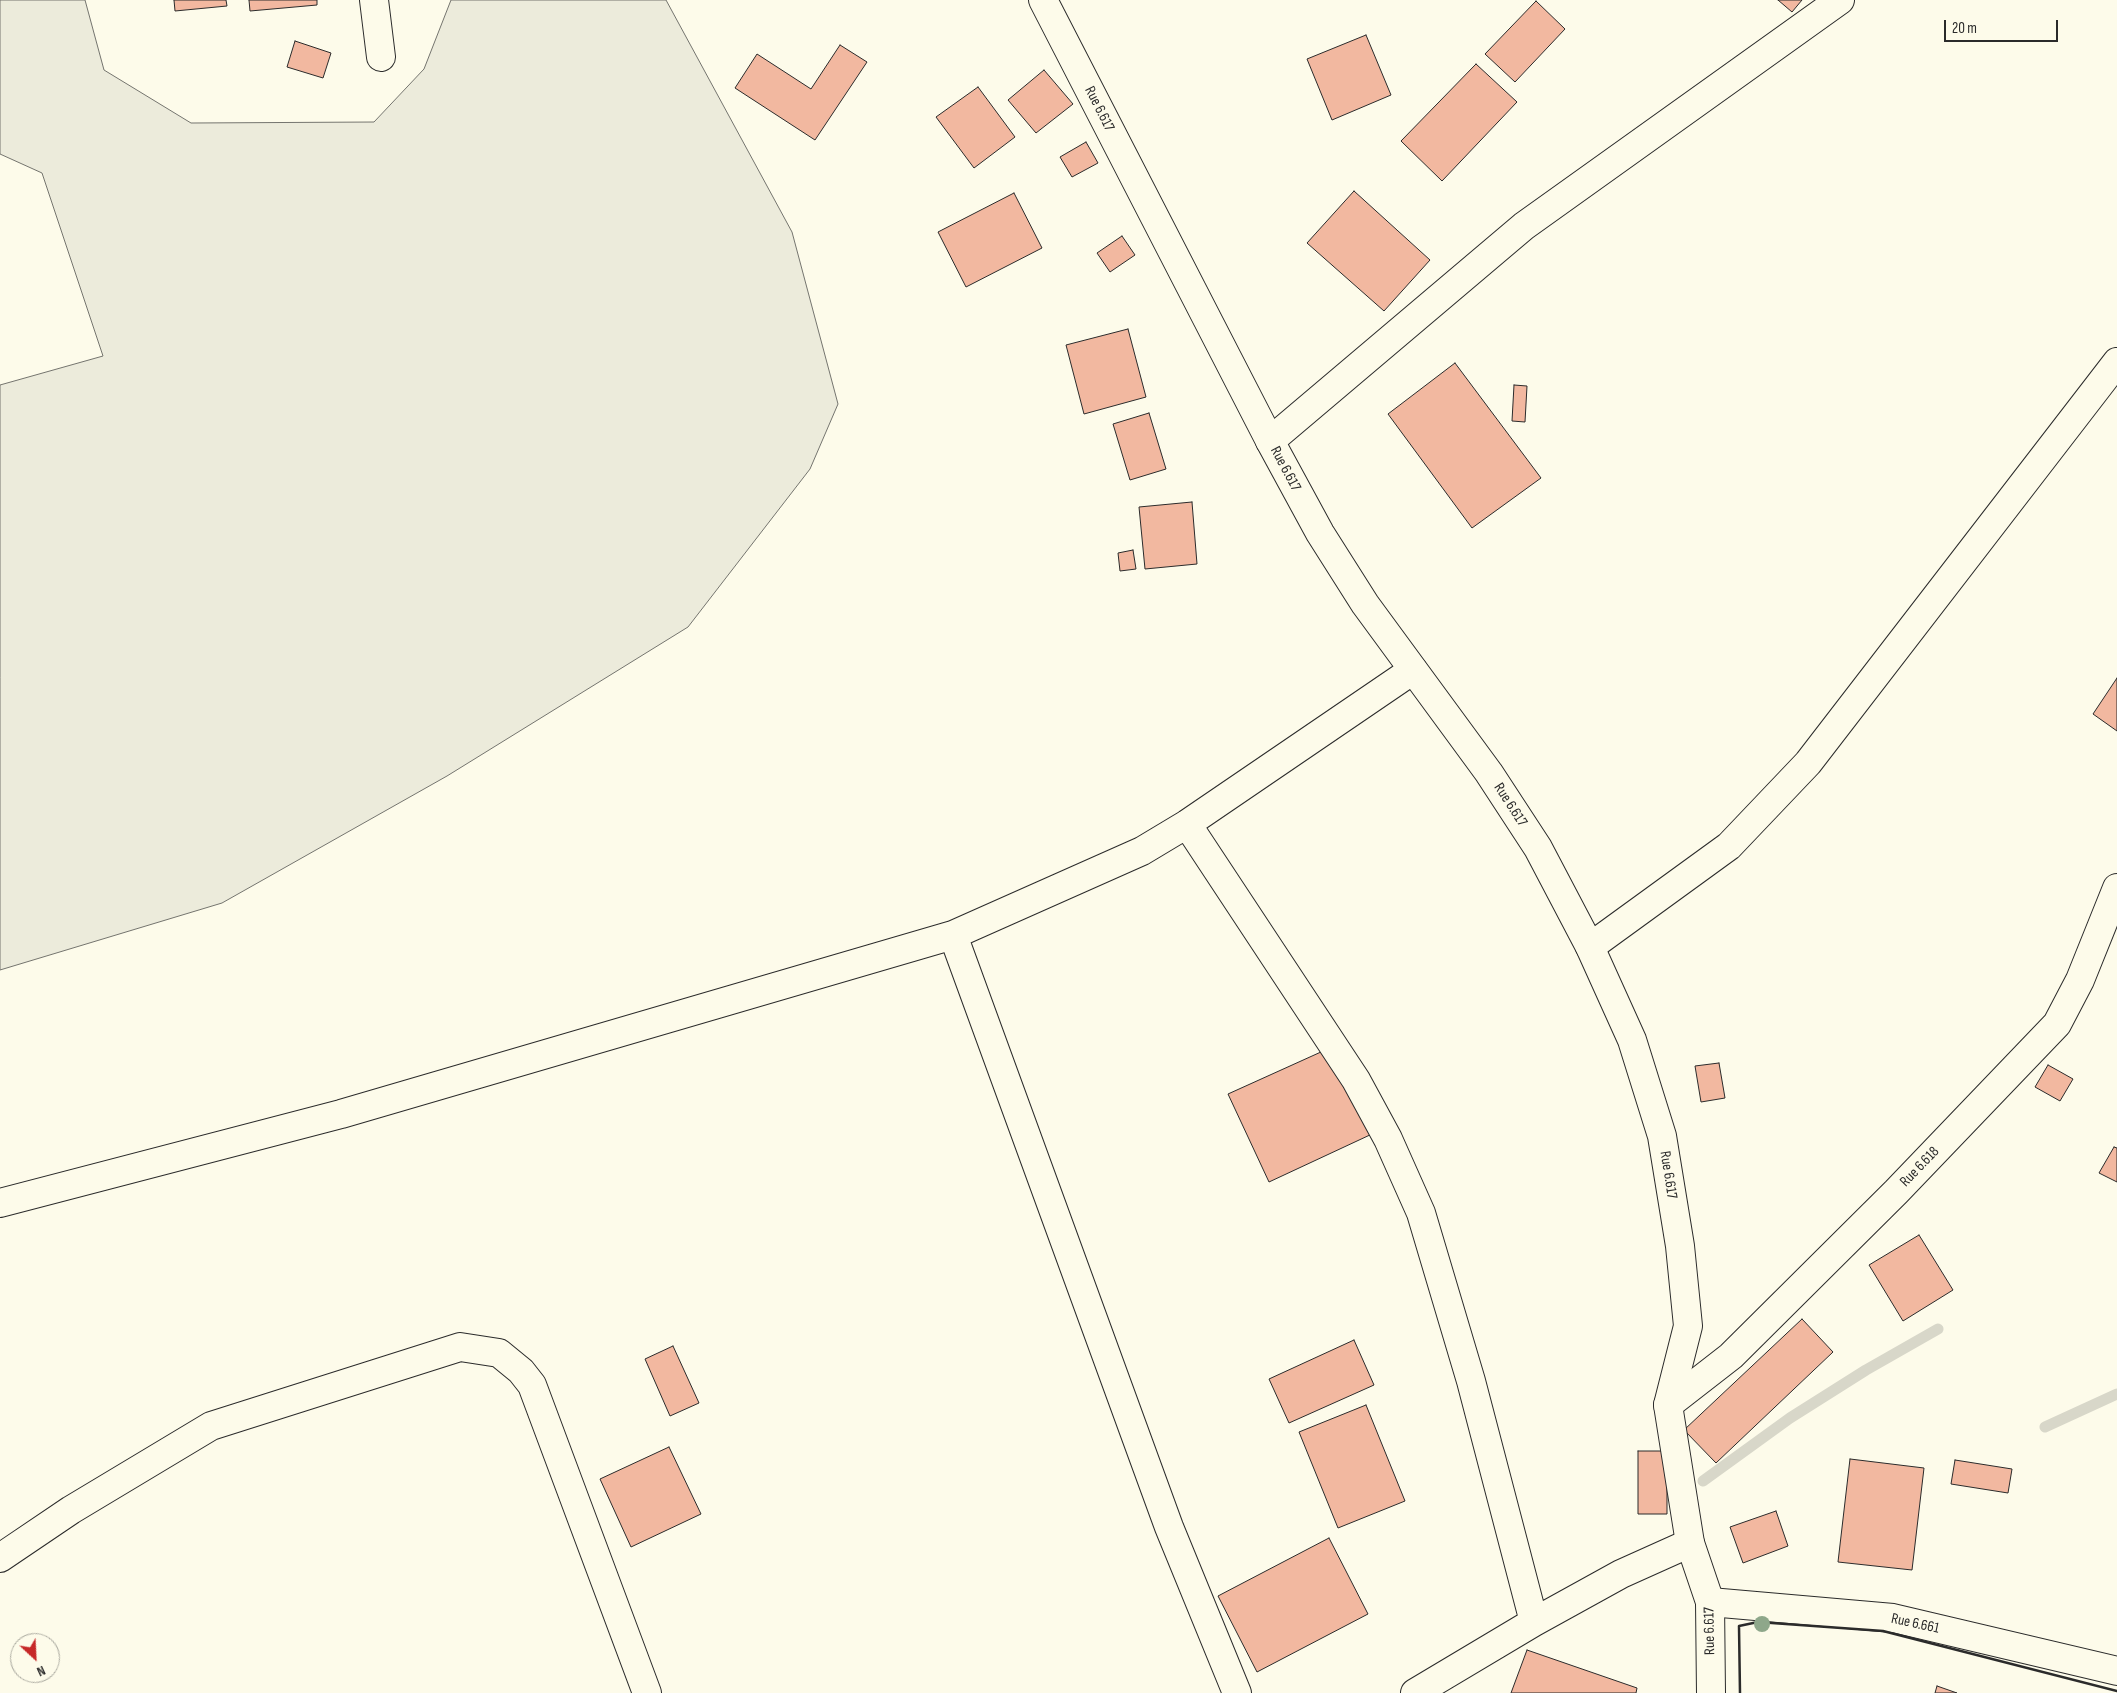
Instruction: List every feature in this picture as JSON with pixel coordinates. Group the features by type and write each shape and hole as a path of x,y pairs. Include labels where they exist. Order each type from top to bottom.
{"street":[{"path":"374,0 381,57"},
{"name":"Rue 6.617","path":"1043,0 1270,441 1320,533 1365,604 1489,773 1538,848 1590,946 1632,1040 1662,1136 1680,1246 1688,1326 1668,1405 1690,1543 1710,1602 1711,1693"},
{"path":"1270,441 1524,226 1840,0"},
{"path":"1590,946 1729,846 1808,763 2117,362"},
{"path":"0,1203 341,1114 953,935 1142,851 1188,824 1414,670"},
{"path":"1188,824 1356,1080 1388,1139 1421,1213 1471,1380 1534,1622"},
{"name":"Rue 6.618","path":"1668,1405 1731,1356 1896,1192 2057,1024 2080,980 2117,888"},
{"path":"953,935 1169,1527 1237,1693"},
{"path":"0,1558 70,1510 211,1426 460,1347 499,1353 521,1371 532,1385 648,1693"},
{"path":"1415,1693 1534,1622 1621,1574 1690,1543"},
{"name":"Rue 6.661","path":"1710,1602 1893,1618 2117,1671"}],"shaded area":[{"path":"0,0 85,0 104,70 191,123 374,122 424,69 451,0 666,0 792,232 838,404 810,469 688,627 447,776 222,903 0,970 0,385 103,356 42,173 0,154"}],"building":[{"path":"174,0 226,0 227,6 175,11"},
{"path":"249,0 317,0 317,5 250,11"},
{"path":"1778,0 1802,0 1792,12"},
{"path":"1536,1 1565,29 1515,82 1485,54"},
{"path":"1366,35 1391,95 1332,120 1307,59"},
{"path":"295,41 331,53 323,78 287,67"},
{"path":"840,45 867,62 815,140 735,88 757,54 811,89"},
{"path":"1476,64 1517,102 1442,181 1401,141"},
{"path":"1044,70 1073,104 1036,133 1008,100"},
{"path":"978,87 1015,137 974,168 936,117"},
{"path":"1086,142 1098,163 1072,177 1060,157"},
{"path":"1354,191 1430,260 1384,311 1307,243"},
{"path":"1014,193 1042,248 966,287 938,232"},
{"path":"1122,236 1135,255 1110,272 1097,253"},
{"path":"1128,329 1146,397 1084,414 1066,345"},
{"path":"1455,363 1541,478 1472,528 1388,414"},
{"path":"1514,385 1527,386 1525,422 1512,421"},
{"path":"1149,413 1166,469 1130,480 1113,424"},
{"path":"1192,502 1197,564 1145,569 1139,507"},
{"path":"1133,550 1136,569 1120,571 1118,553"},
{"path":"2117,678 2117,731 2093,714"},
{"path":"1332,1047 1372,1134 1269,1182 1228,1094"},
{"path":"1719,1063 1725,1098 1701,1102 1695,1066"},
{"path":"2048,1065 2073,1079 2060,1101 2035,1087"},
{"path":"2114,1147 2117,1148 2117,1182 2099,1173"},
{"path":"1919,1235 1953,1290 1903,1321 1869,1265"},
{"path":"1802,1319 1833,1352 1716,1463 1684,1430"},
{"path":"1354,1340 1374,1385 1289,1423 1269,1379"},
{"path":"673,1346 699,1403 670,1416 645,1359"},
{"path":"1366,1405 1405,1501 1338,1528 1299,1432"},
{"path":"669,1447 701,1514 631,1547 600,1479"},
{"path":"1638,1451 1667,1451 1667,1514 1638,1514"},
{"path":"1850,1459 1924,1468 1912,1570 1838,1562"},
{"path":"1955,1460 2012,1469 2008,1493 1951,1484"},
{"path":"1776,1511 1788,1546 1743,1563 1730,1527"},
{"path":"1329,1538 1368,1614 1257,1672 1218,1596"},
{"path":"1527,1650 1637,1688 1636,1693 1511,1693"},
{"path":"1937,1686 1957,1693 1935,1693"}],"waterway":[{"path":"1703,1481 1790,1418 1866,1370 1938,1329"},
{"path":"2045,1427 2117,1394"}],"wall":[{"path":"1740,1693 1739,1626 1758,1622 1883,1631 2117,1691"}]}
